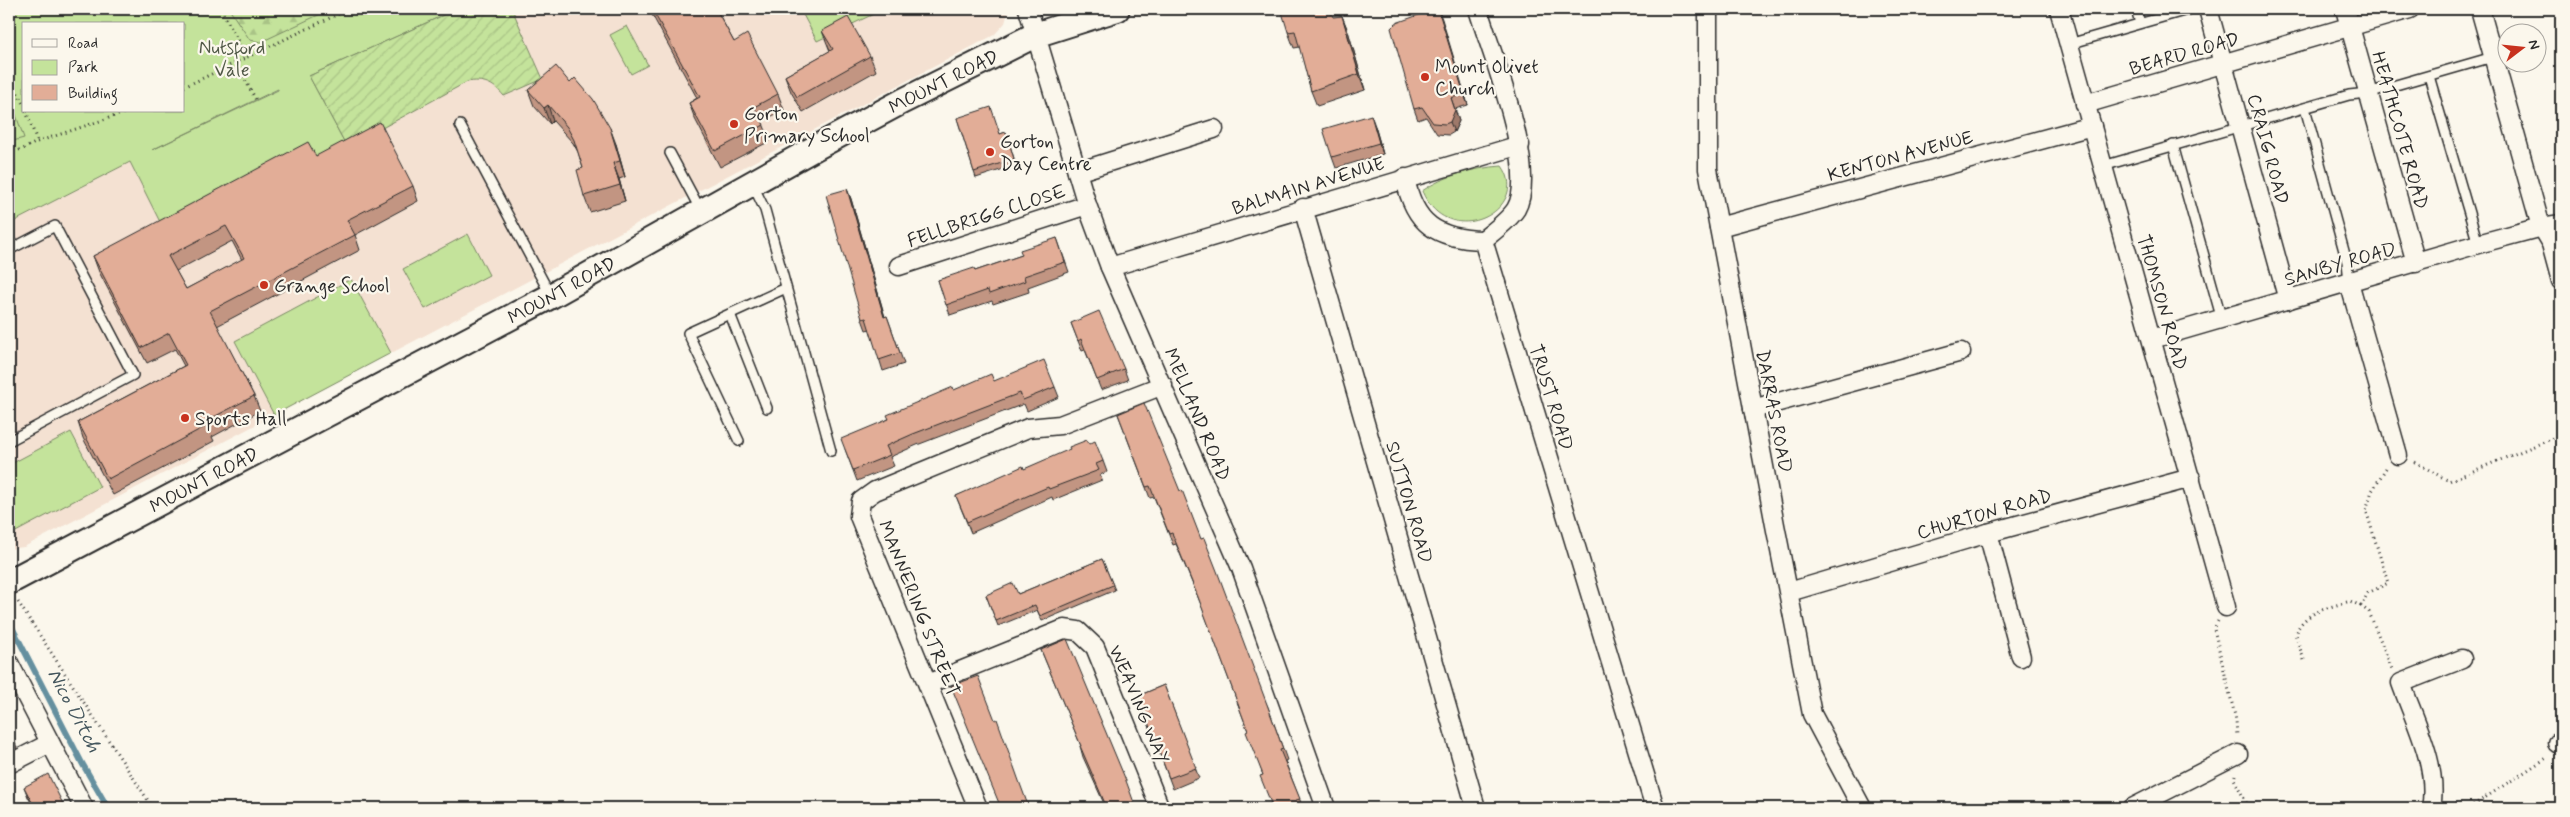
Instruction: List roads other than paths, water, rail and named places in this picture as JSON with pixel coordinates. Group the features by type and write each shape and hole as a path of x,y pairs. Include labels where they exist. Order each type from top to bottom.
{"main road":[{"name":"MOUNT ROAD","path":"12,590 552,296 701,211 903,101 1035,35 1117,9"}],"street":[{"name":"MELLAND ROAD","path":"1028,9 1087,205 1110,267 1163,385 1241,568 1326,808"},
{"path":"1405,178 1414,210 1434,229 1450,237 1483,240 1499,228 1516,208 1523,180 1520,145 1478,9"},
{"name":"DARRAS ROAD","path":"1708,9 1708,169 1753,409 1812,714 1862,808"},
{"name":"THOMSON ROAD","path":"2059,9 2226,607"},
{"name":"CRAIG ROAD","path":"2208,9 2288,300"},
{"name":"HEATHCOTE ROAD","path":"2344,9 2416,263"},
{"name":"BEARD ROAD","path":"2085,104 2410,9"},
{"path":"2480,9 2541,227 2550,244 2561,281"},
{"name":"KENTON AVENUE","path":"1719,227 2092,126"},
{"path":"1077,172 1214,129"},
{"name":"BALMAIN AVENUE","path":"1110,267 1303,208 1520,145"},
{"name":"FELLBRIGG CLOSE","path":"899,266 1087,205"},
{"name":"SUTTON ROAD","path":"1303,208 1476,808"},
{"name":"SANBY ROAD","path":"2152,339 2478,244 2541,227 2561,224"},
{"name":"TRUST ROAD","path":"1483,240 1655,808"},
{"path":"2349,282 2398,455"},
{"path":"1753,409 1960,352"},
{"name":"MANNERING STREET","path":"978,808 859,516 861,501 875,491 1020,431 1060,424 1163,385"},
{"name":"CHURTON ROAD","path":"1789,592 1988,534 2191,478"},
{"path":"1988,534 2021,657"},
{"name":"WEAVING WAY","path":"928,684 1064,629 1078,630 1095,647 1160,808"},
{"path":"2431,808 2434,796 2430,766 2401,683 2462,659"},
{"path":"9,663 84,808"},
{"path":"9,764 50,742"},
{"path":"2132,808 2238,754"}],"lane":[{"path":"2136,9 2140,23"},
{"path":"2069,44 2191,9"},
{"path":"2103,166 2349,95 2368,93 2492,57"},
{"path":"2429,76 2478,244"},
{"path":"2304,108 2347,262 2349,282"},
{"path":"460,125 552,296"},
{"path":"2173,145 2222,320"},
{"path":"670,153 701,211"},
{"path":"752,183 764,210 831,451"},
{"path":"9,250 55,226 133,375 9,441"},
{"path":"739,441 688,333 786,288"},
{"path":"730,314 767,408"}],"waterway":[{"name":"Nico Ditch","path":"12,627 82,763 108,808"}],"place":[{"name":"Mount Olivet Church","path":"1425,77"},
{"name":"Gorton Primary School","path":"734,124"},
{"name":"Gorton Day Centre","path":"990,152"},
{"name":"Grange School","path":"264,285"},
{"name":"Sports Hall","path":"185,418"}],"park label":[{"name":"Nutsford Vale","path":"232,58"}]}
